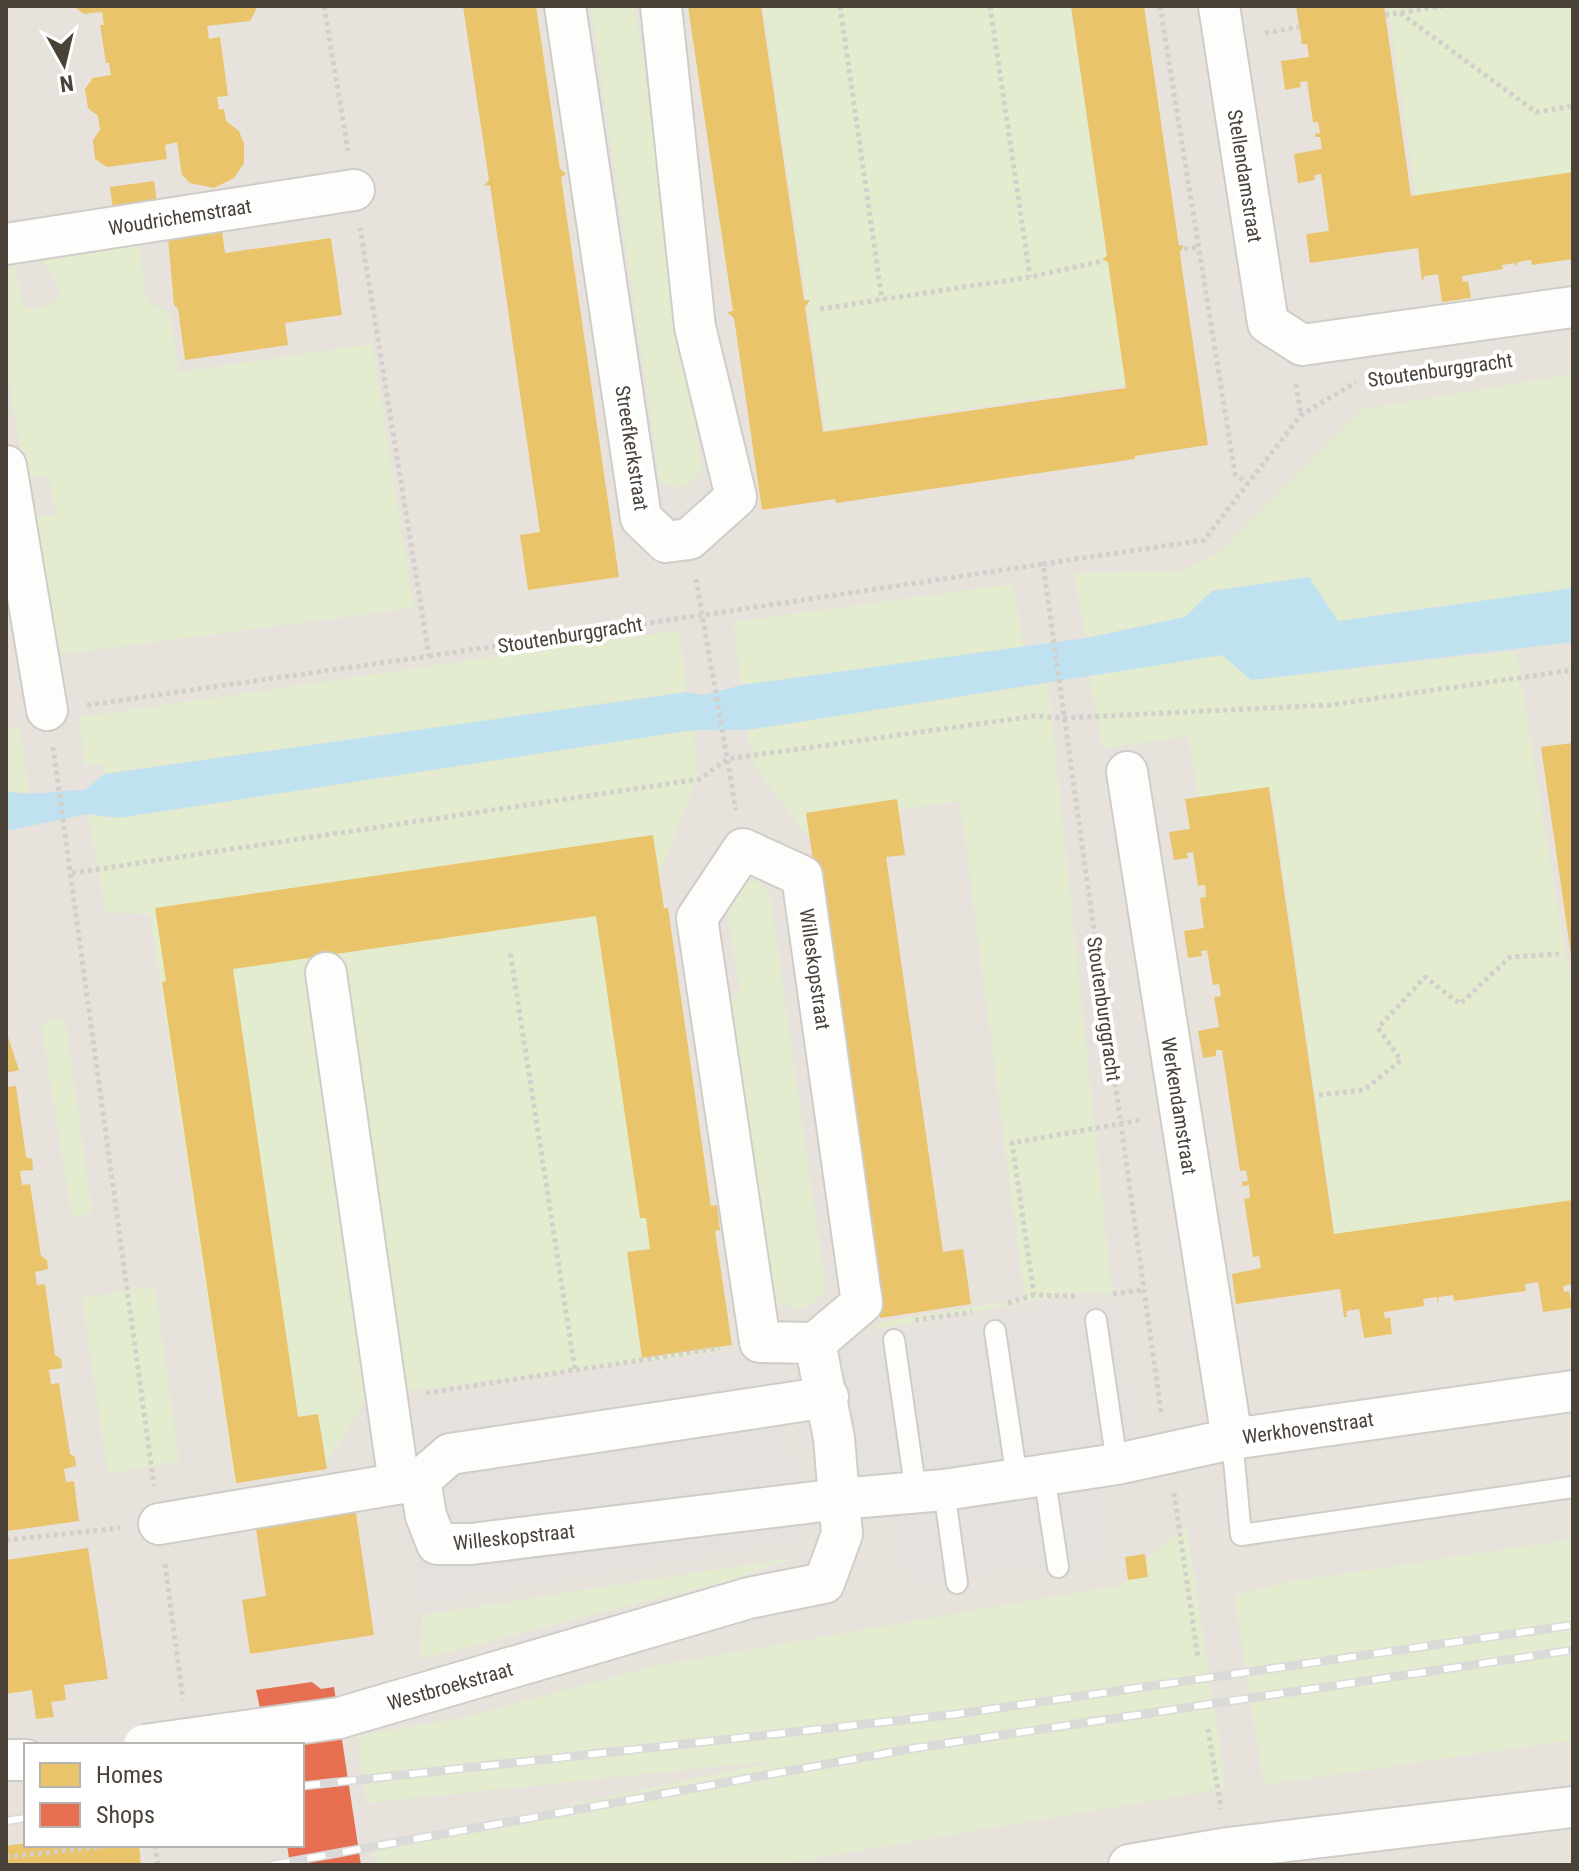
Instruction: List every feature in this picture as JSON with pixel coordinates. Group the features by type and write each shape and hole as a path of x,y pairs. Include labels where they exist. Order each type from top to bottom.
{"street":[{"name":"Streefkerkstraat","path":"565,6 641,518 666,542 689,539 736,497 695,327 661,6"},
{"name":"Stellendamstraat","path":"1219,6 1268,323 1302,345 1573,307"},
{"name":"Woudrichemstraat","path":"6,244 354,190"},
{"path":"6,466 47,710"},
{"name":"Werkendamstraat","path":"1127,772 1232,1439"},
{"path":"743,849 697,918 760,1342 815,1343 828,1397 839,1499"},
{"name":"Willeskopstraat","path":"743,849 802,876 862,1303 815,1343"},
{"path":"326,973 387,1399 409,1482"},
{"name":"Werkhovenstraat","path":"1232,1439 1573,1391"},
{"path":"159,1524 409,1482 450,1454 828,1397"},
{"path":"1168,1455 1232,1439"},
{"name":"Willeskopstraat","path":"409,1482 437,1544 471,1544 839,1499 930,1491 1168,1455"},
{"name":"Westbroekstraat","path":"158,1743 339,1718 749,1598 824,1583 842,1534 839,1499"},
{"path":"1129,1865 1228,1848 1573,1807"}],"lane":[{"path":"1096,1320 1117,1464"},
{"path":"995,1331 1030,1477 1058,1567"},
{"path":"894,1340 930,1491 957,1583"},
{"name":"Werkhovenstraat","path":"1232,1439 1241,1535 1573,1487"}],"path":[{"path":"324,6 429,656"},
{"path":"840,6 882,300"},
{"path":"990,6 1030,277"},
{"path":"1160,6 1235,474 1248,484"},
{"path":"1385,15 1443,6"},
{"path":"1400,13 1536,112 1573,106"},
{"path":"1184,249 1200,247"},
{"path":"820,309 1030,277 1103,261"},
{"name":"Stoutenburggracht","path":"47,710 1204,540 1301,415 1355,382 1370,380"},
{"name":"Stoutenburggracht","path":"1043,564 1143,1290 1198,1658"},
{"path":"702,614 743,849"},
{"path":"72,873 700,779 727,759 1035,716 1063,718 1330,705 1573,670"},
{"path":"47,710 72,873 185,1715"},
{"path":"510,951 575,1370"},
{"path":"1319,1095 1364,1090 1401,1060 1378,1028 1425,977 1460,1004 1510,957 1559,954"},
{"path":"1078,1296 1034,1295 1012,1143 1180,1113"},
{"path":"1105,1295 1143,1290"},
{"path":"894,1340 888,1324 985,1310"},
{"path":"387,1399 760,1342"},
{"path":"6,1540 159,1524"},
{"path":"1208,1729 1228,1848"},
{"path":"6,1856 91,1847"}],"shaded area":[{"path":"6,6 1573,6 1573,1865 6,1865"},
{"path":"1110,1301 1137,1473 1097,1479 1106,1553 913,1582 891,1517 853,1481 835,1341"},
{"path":"770,1346 801,1539 414,1602 417,1405"}],"green space":[{"path":"591,6 635,6 702,471 690,484 674,488 660,481"},
{"path":"763,6 1070,6 1126,385 826,430"},
{"path":"1388,6 1573,6 1573,178 1417,202"},
{"path":"139,244 146,300 170,314 179,372 372,344 414,608 50,656 30,518 56,515 48,475 25,478 6,361 6,273 14,261 22,302 30,310 50,305 61,295 56,280 39,258"},
{"path":"1573,374 1573,588 1338,621 1309,577 1212,591 1185,617 1086,638 1074,573 1179,571 1217,554 1360,410"},
{"path":"1013,584 1024,648 741,685 733,622"},
{"path":"679,630 687,692 104,774 103,764 84,765 80,717"},
{"path":"1516,651 1573,999 1573,1207 1336,1241 1272,793 1200,803 1188,736 1103,749 1089,676 1223,654 1252,680"},
{"path":"1048,683 1112,1294 1081,1292 872,1330 884,1321 1025,1299 960,801 811,823 814,845 754,766 747,730"},
{"path":"20,727 29,793 6,791 6,729"},
{"path":"693,730 698,775 658,879 725,1348 706,1354 368,1396 324,1469 235,1482 150,914 106,913 88,814 118,818"},
{"path":"757,880 770,894 826,1291 800,1308 788,1308 787,1303 775,1307 731,998 740,992 725,896 739,883"},
{"path":"65,1018 92,1212 72,1219 41,1023"},
{"path":"155,1286 179,1461 108,1475 82,1298"},
{"path":"1187,1528 1226,1788 777,1865 377,1865 373,1846 782,1760 367,1803 357,1736 460,1718 659,1665 1120,1585 1168,1540"},
{"path":"1573,1539 1573,1740 1264,1785 1234,1595 1287,1582"},
{"path":"797,1557 727,1581 421,1659 422,1615"}],"water":[{"path":"1309,577 1338,621 1573,588 1573,642 1251,680 1222,655 747,730 693,730 118,818 88,814 6,831 6,791 85,790 104,774 687,692 704,695 741,685 1086,638 1185,617 1212,591"}],"building: Homes":[{"path":"73,6 258,6 250,21 207,26 209,39 220,37 223,58 228,96 217,97 219,110 224,109 226,121 239,131 244,144 244,163 234,178 214,188 190,183 182,175 177,142 165,145 167,159 107,167 95,159 93,140 100,130 98,116 88,108 85,89 93,78 111,75 100,25 104,25 102,12 84,14"},
{"path":"463,6 536,6 560,169 566,174 561,177 619,577 528,590 520,535 540,532 490,185 484,186 489,180"},
{"path":"688,6 761,6 804,300 810,300 805,307 823,432 1126,388 1108,262 1102,259 1107,256 1071,6 1144,6 1179,246 1184,245 1180,252 1182,269 1208,445 1135,456 1135,459 836,503 835,499 762,510 734,318 727,312 733,311"},
{"path":"1296,6 1384,6 1411,196 1573,172 1573,259 1532,265 1531,260 1518,262 1516,267 1515,263 1502,265 1503,269 1462,276 1463,282 1468,281 1471,298 1442,302 1438,274 1425,276 1422,281 1418,248 1310,263 1306,234 1329,231 1321,174 1314,175 1315,180 1298,183 1294,154 1322,149 1320,137 1315,137 1320,133 1318,122 1313,122 1307,81 1300,82 1301,87 1285,90 1281,61 1309,57 1307,44 1302,44"},
{"path":"154,181 157,203 113,209 110,187"},
{"path":"222,231 225,253 331,238 342,315 285,323 288,345 185,360 178,309 174,305 168,239"},
{"path":"1573,743 1573,954 1571,955 1541,747"},
{"path":"1269,787 1334,1234 1573,1200 1573,1284 1563,1286 1564,1292 1569,1291 1572,1308 1543,1312 1538,1282 1525,1284 1526,1291 1454,1301 1453,1295 1439,1297 1437,1304 1437,1297 1423,1299 1424,1306 1384,1312 1385,1319 1390,1317 1392,1334 1364,1338 1359,1309 1346,1311 1347,1317 1344,1317 1340,1289 1236,1304 1232,1274 1261,1268 1259,1256 1253,1257 1244,1199 1250,1198 1249,1185 1242,1186 1242,1182 1248,1181 1246,1170 1240,1171 1222,1050 1216,1050 1216,1056 1203,1058 1198,1031 1219,1027 1214,997 1221,996 1219,984 1213,985 1207,950 1201,951 1202,956 1188,958 1184,931 1204,928 1200,898 1206,897 1205,885 1198,886 1193,852 1187,853 1188,858 1174,860 1169,832 1190,829 1185,799"},
{"path":"897,799 905,855 886,857 943,1252 963,1249 971,1304 880,1318 806,813"},
{"path":"653,835 664,908 668,908 711,1206 717,1205 720,1230 715,1231 732,1345 642,1358 627,1252 650,1249 646,1218 640,1218 596,916 233,969 298,1417 318,1414 327,1469 236,1483 162,982 166,981 155,908"},
{"path":"6,1031 19,1070 6,1073"},
{"path":"16,1086 26,1157 32,1159 33,1170 20,1171 22,1185 30,1184 41,1256 47,1260 48,1269 35,1272 37,1285 45,1284 55,1355 61,1359 62,1368 49,1370 51,1384 59,1383 70,1454 75,1457 76,1466 64,1469 66,1482 74,1481 79,1521 7,1531 6,1087"},
{"path":"355,1507 374,1635 250,1654 242,1600 266,1596 255,1522"},
{"path":"88,1548 108,1679 64,1685 66,1700 51,1702 54,1717 36,1719 32,1690 6,1694 6,1560"},
{"path":"1145,1554 1148,1577 1128,1580 1125,1557"},
{"path":"24,1843 24,1847 139,1847 141,1865 6,1865 6,1846"}],"building: Shops":[{"path":"312,1682 321,1689 334,1687 361,1865 290,1865 287,1847 304,1847 304,1743 268,1743 256,1690"}],"railway":[{"path":"304,1786 957,1714 1573,1625"},
{"path":"272,1865 915,1748 1573,1650"},
{"path":"6,1821 24,1818"}]}
